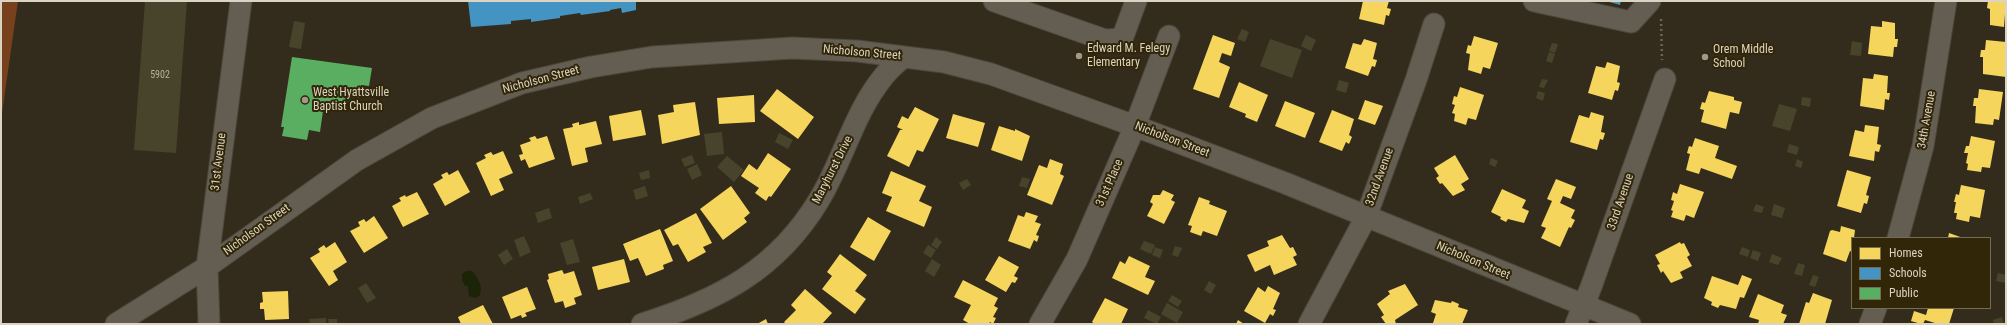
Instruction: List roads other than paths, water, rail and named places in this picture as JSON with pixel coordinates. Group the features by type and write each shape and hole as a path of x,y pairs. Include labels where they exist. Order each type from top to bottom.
{"street":[{"name":"31st Avenue","path":"209,324 207,267 241,1"},
{"path":"994,1 1105,40 1122,39 1136,1"},
{"path":"1534,1 1632,22 1655,9"},
{"name":"34th Avenue","path":"1898,237 1923,146 1946,1"},
{"name":"32nd Avenue","path":"1309,324 1366,217 1416,80 1434,24"},
{"name":"31st Place","path":"1040,324 1077,259 1135,126 1169,36"},
{"name":"Nicholson Street","path":"116,324 207,267 361,157 432,118 522,83 591,67 645,58 792,48 841,49 944,62 991,74 1135,126 1366,217 1630,324"},
{"name":"Maryhurst Drive","path":"642,324 682,312 744,280 767,263 792,238 819,200 863,109 883,76 903,57"},
{"name":"33rd Avenue","path":"1576,324 1584,305 1664,71"},
{"path":"1870,324 1876,309"}],"place":[{"name":"Edward M. Felegy Elementary","path":"1079,56"},
{"name":"Orem Middle School","path":"1705,57"},
{"name":"West Hyattsville Baptist Church","path":"305,100"}]}
